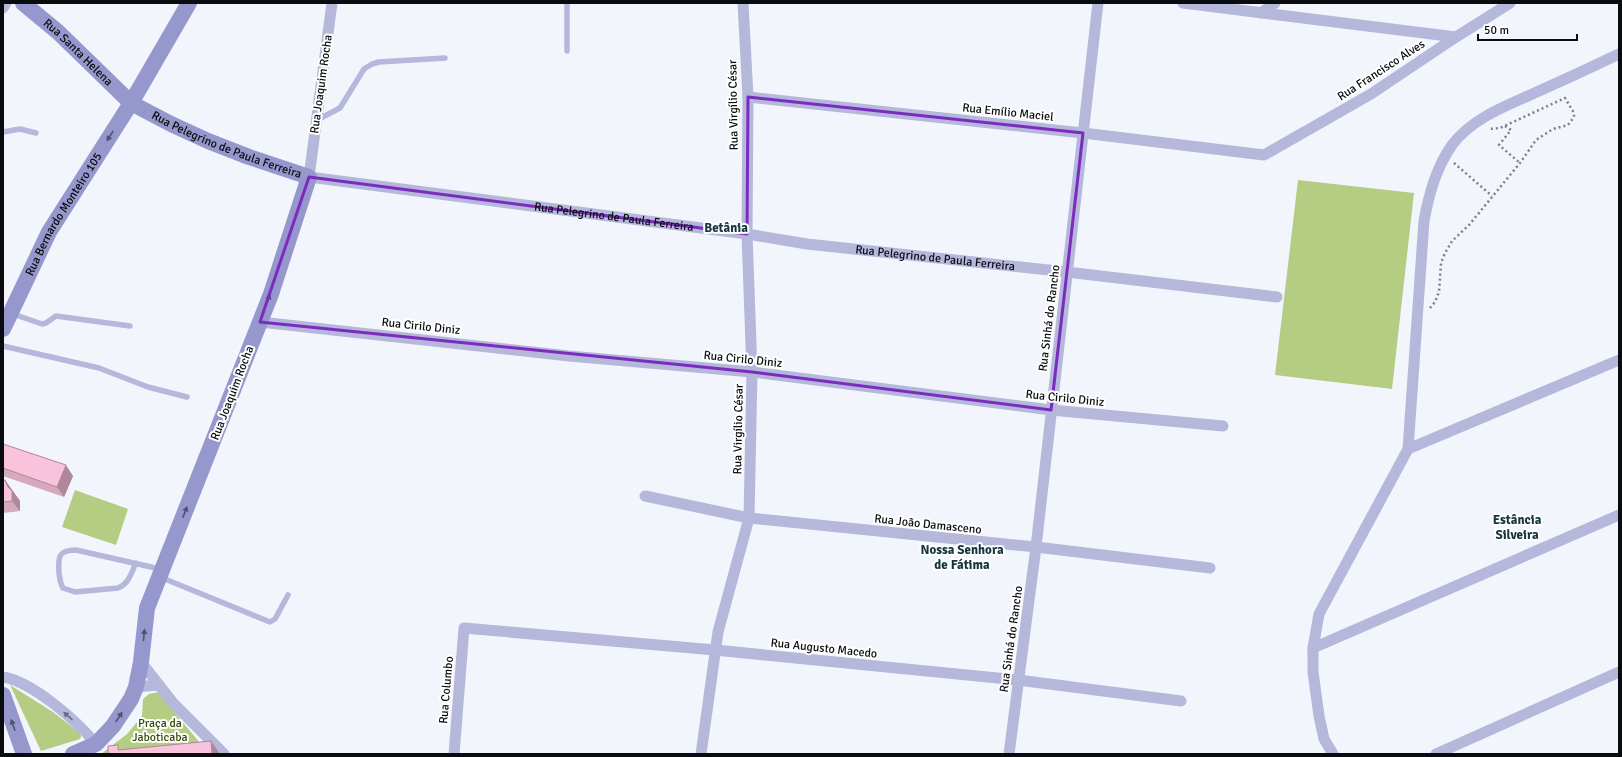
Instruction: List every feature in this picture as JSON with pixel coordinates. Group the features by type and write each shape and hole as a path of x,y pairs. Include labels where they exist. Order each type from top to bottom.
{"main road":[{"name":"Rua Santa Helena","path":"23,3 58,32 131,103"},
{"name":"Rua Bernardo Monteiro 105","path":"3,329 49,232 131,103 189,3"},
{"name":"Rua Pelegrino de Paula Ferreira","path":"131,103 208,142 309,177"},
{"name":"Rua Joaquim Rocha","path":"73,754 96,744 114,726 131,699 136,687 141,662 147,608 271,294 309,177"},
{"path":"3,695 24,754"}],"street":[{"path":"3,8 6,3"},
{"name":"Rua Joaquim Rocha","path":"309,177 332,3"},
{"name":"Rua Virgílio César","path":"701,754 718,632 748,518 752,372 747,234 748,97 743,3"},
{"name":"Rua Sinhá do Rancho","path":"1009,754 1036,548 1098,3"},
{"path":"1183,3 1456,37"},
{"path":"1261,13 1275,3"},
{"name":"Rua Francisco Alves","path":"1264,155 1371,94 1510,3"},
{"path":"1333,754 1324,739 1319,716 1313,672 1313,648 1319,614 1408,450 1424,221 1428,201 1438,170 1453,144 1470,126 1493,112 1619,54"},
{"name":"Rua Emílio Maciel","path":"748,97 1083,133 1264,155"},
{"name":"Rua Pelegrino de Paula Ferreira","path":"309,177 747,234 807,244 1067,272 1278,297"},
{"name":"Rua Cirilo Diniz","path":"260,322 568,356 752,372 1051,410 1223,426"},
{"path":"1408,450 1619,360"},
{"name":"Rua João Damasceno","path":"645,496 748,518 1210,568"},
{"path":"1313,648 1619,515"},
{"name":"Rua Augusto Macedo","path":"464,628 715,650 1018,680 1181,701"},
{"name":"Rua Columbo","path":"454,754 464,628"},
{"path":"141,662 173,702 224,754"},
{"path":"1436,754 1619,672"},
{"path":"3,677 12,678 49,700 86,732 96,744"},
{"path":"136,687 159,685"}],"lane":[{"path":"567,3 567,51"},
{"path":"317,120 340,108 364,69 372,64 379,62 445,58"},
{"path":"3,132 20,129 36,133"},
{"path":"10,313 42,324 56,316 130,326"},
{"path":"3,346 99,368 148,387 187,397"},
{"path":"136,563 128,581 123,587 75,592 63,588 60,584 58,558 67,550 76,550 136,563 270,622 275,619 288,595"}],"path":[{"path":"1418,314 1429,309 1435,302 1439,292 1441,263 1452,241 1468,225 1520,163 1536,140 1553,129 1568,125 1574,118 1574,113 1565,98 1505,126 1489,129 1470,126"},
{"path":"1505,126 1511,130 1499,145 1520,163"},
{"path":"1446,156 1492,196"}],"highlighted area":[{"path":"748,97 1083,133 1051,410 752,372 260,322 309,177 747,234"}],"green space":[{"path":"1298,180 1414,193 1392,389 1275,375"},
{"path":"75,490 128,509 116,545 62,527"},
{"path":"10,685 53,712 80,733 80,739 41,751"},
{"name":"Praça da Jaboticaba","path":"158,692 209,754 101,754 127,734 142,716 143,699 149,694"}],"building":[{"path":"3,444 66,465 57,487 3,468"},
{"path":"3,480 5,480 8,487 12,491 12,501 3,502"},
{"path":"211,741 212,754 108,754 108,746 118,745 118,750"}],"district":[{"name":"Betânia","path":"726,227"},
{"name":"Estância Silveira","path":"1517,526"},
{"name":"Nossa Senhora de Fátima","path":"962,556"}]}
